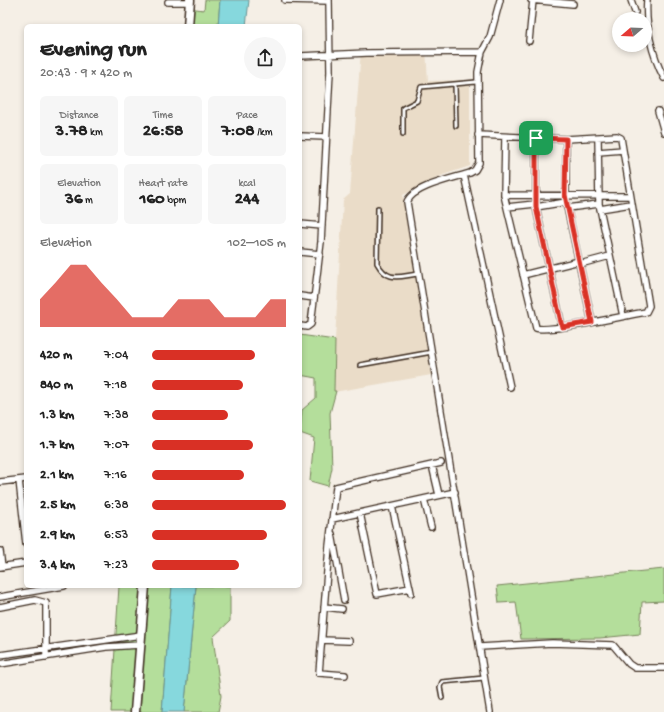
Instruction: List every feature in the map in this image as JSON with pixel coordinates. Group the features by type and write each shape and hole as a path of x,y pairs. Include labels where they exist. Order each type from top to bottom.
{"main road":[{"path":"188,24 190,1"},
{"path":"135,712 145,588"}],"street":[{"path":"285,0 329,1 329,55 320,254 311,324 307,327 302,326"},
{"path":"490,712 407,202 409,198 420,190 475,170 479,163 476,82 482,52 490,37 500,0"},
{"path":"530,41 532,0 573,4"},
{"path":"631,0 635,12"},
{"path":"647,0 648,27 656,58 664,78"},
{"path":"168,2 190,1"},
{"path":"302,56 375,52 482,52"},
{"path":"658,111 664,132"},
{"path":"478,135 566,139 617,136 623,141 631,204 649,306 646,312 562,327 540,330 536,328 504,195 505,137"},
{"path":"302,136 326,137"},
{"path":"536,138 536,206 562,327"},
{"path":"598,138 599,206 624,316"},
{"path":"566,139 565,195 592,322"},
{"path":"598,152 624,150"},
{"path":"464,175 510,387"},
{"path":"504,195 535,194 630,196"},
{"path":"507,207 567,205 599,206 631,204"},
{"path":"302,224 322,226"},
{"path":"302,252 320,254"},
{"path":"523,275 610,256"},
{"path":"302,296 314,298"},
{"path":"345,675 319,673 331,528 336,487 441,463"},
{"path":"432,465 439,496"},
{"path":"0,482 24,479"},
{"path":"19,480 24,526"},
{"path":"332,519 455,492"},
{"path":"424,499 431,527"},
{"path":"360,513 377,594 410,590 392,506"},
{"path":"331,528 344,600"},
{"path":"0,550 1,567 24,562"},
{"path":"0,597 52,588"},
{"path":"0,607 35,600 46,603 46,657"},
{"path":"324,607 342,608"},
{"path":"0,655 141,635"},
{"path":"322,640 349,641"},
{"path":"480,647 552,643 613,645 629,664 635,668 664,668"},
{"path":"0,664 106,647 140,645"}],"lane":[{"path":"403,134 403,108 417,101 421,87 476,82"},
{"path":"455,84 456,126"},
{"path":"378,208 377,263 380,269 386,276 391,277 419,274"},
{"path":"360,365 432,352"},
{"path":"442,698 440,687 442,682 484,678"}],"shaded area":[{"path":"361,50 426,50 428,81 470,80 470,166 443,175 403,195 431,375 334,392 335,340 343,200 350,194"}],"green space":[{"path":"205,0 220,0 218,24 188,24 188,8 204,10"},
{"path":"302,335 335,340 334,391 336,391 330,413 332,468 328,486 310,481 314,438 302,434 302,410 316,398 316,378 302,375"},
{"path":"664,569 664,601 642,602 640,634 600,638 521,639 516,602 499,603 497,586"},
{"path":"119,588 172,588 162,712 111,712"},
{"path":"196,588 230,588 230,621 213,637 221,696 218,712 184,712"}],"water":[{"path":"220,0 249,0 246,24 218,24"},
{"path":"172,588 196,588 184,712 162,712"}],"route":[{"path":"536,138 566,139 565,195 592,322 562,327 536,207 536,138"}]}
